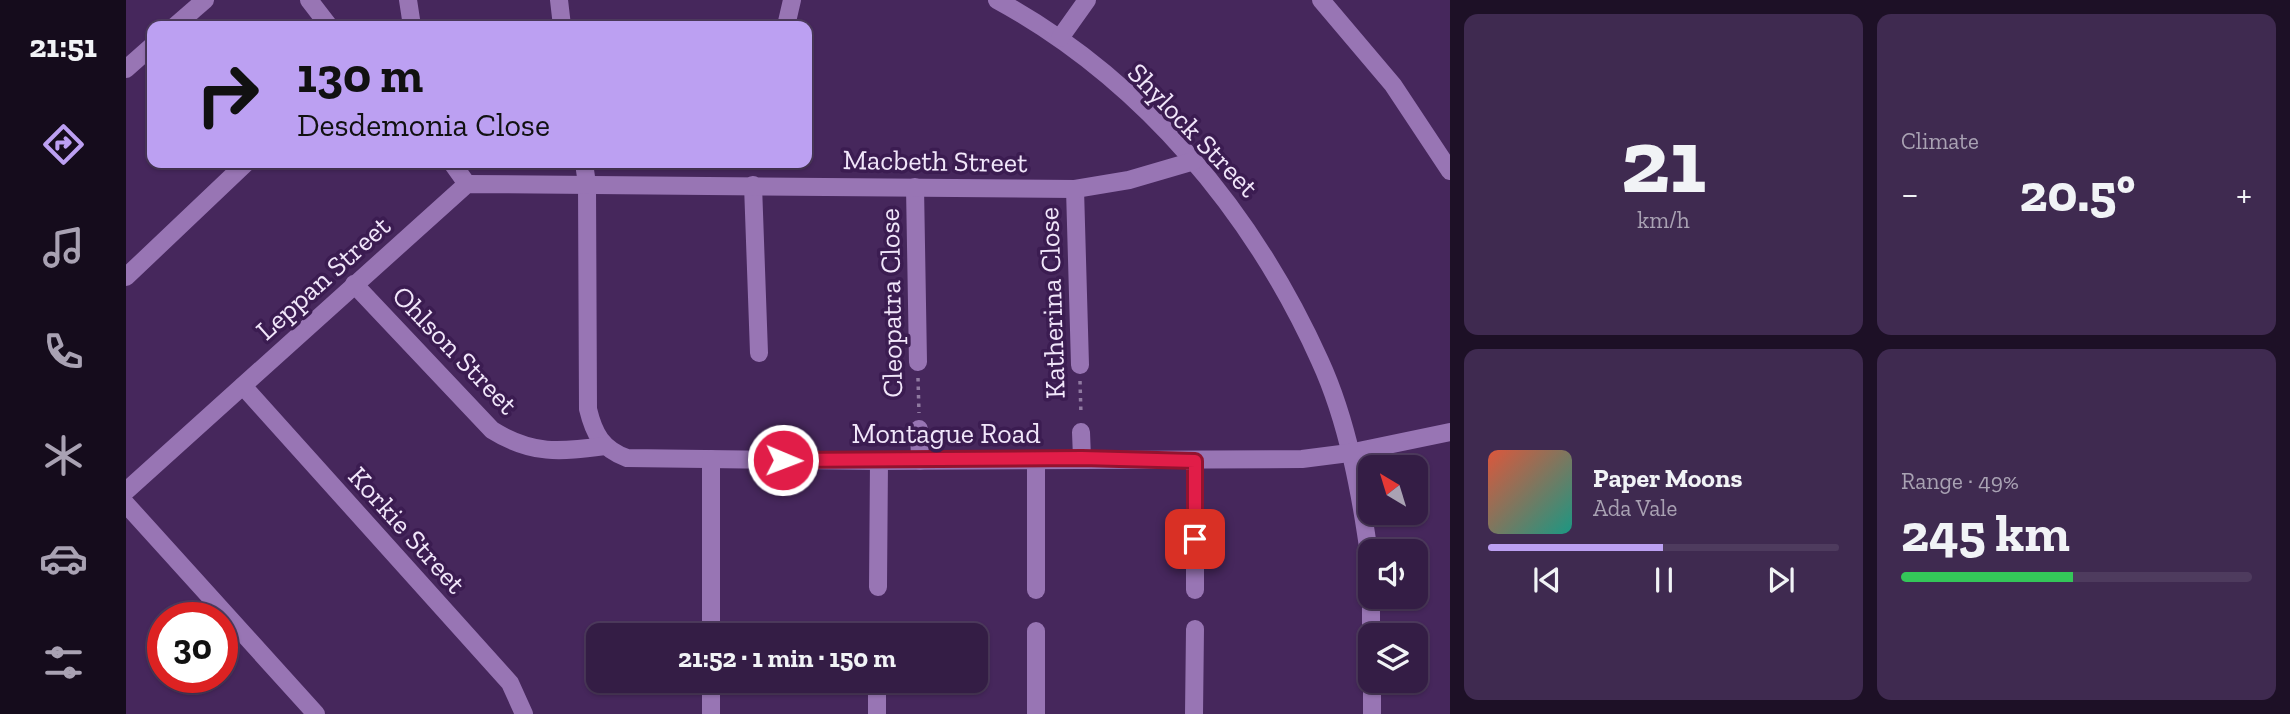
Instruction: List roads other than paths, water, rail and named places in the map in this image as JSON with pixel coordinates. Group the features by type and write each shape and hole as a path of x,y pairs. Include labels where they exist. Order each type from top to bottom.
{"street":[{"path":"181,21 205,0"},
{"path":"309,0 325,21"},
{"path":"408,0 411,21"},
{"path":"559,0 561,21"},
{"path":"787,21 792,0"},
{"name":"Shylock Street","path":"997,0 1060,38 1117,85 1194,160 1264,251 1320,361 1349,453 1366,539"},
{"path":"1060,38 1087,0"},
{"path":"1321,0 1393,85 1450,171"},
{"path":"126,69 147,50"},
{"name":"Macbeth Street","path":"587,184 1075,189 1129,180 1194,160"},
{"path":"126,277 241,168"},
{"path":"456,168 467,184 587,184"},
{"path":"585,168 589,409 597,436 605,446"},
{"name":"Leppan Street","path":"126,491 467,184"},
{"path":"753,186 759,353"},
{"name":"Cleopatra Close","path":"915,187 918,362"},
{"name":"Katherina Close","path":"1075,189 1080,365"},
{"name":"Ohlson Street","path":"354,284 492,430 514,444 533,450 568,451 605,446"},
{"name":"Korkie Street","path":"243,386 510,683 524,714"},
{"name":"Cleopatra Close","path":"919,429 920,461"},
{"name":"Katherina Close","path":"1082,432 1082,458"},
{"name":"Montague Road","path":"605,446 627,458 920,461 1082,458 1195,461 1323,458 1450,432"},
{"path":"711,459 711,623"},
{"path":"1036,459 1036,590"},
{"path":"878,587 879,461"},
{"path":"1195,461 1195,590"},
{"path":"126,504 316,714"},
{"path":"1194,714 1195,629"},
{"path":"1036,631 1036,714"},
{"path":"711,693 711,714"},
{"path":"877,693 877,714"},
{"path":"1372,693 1372,714"}]}
